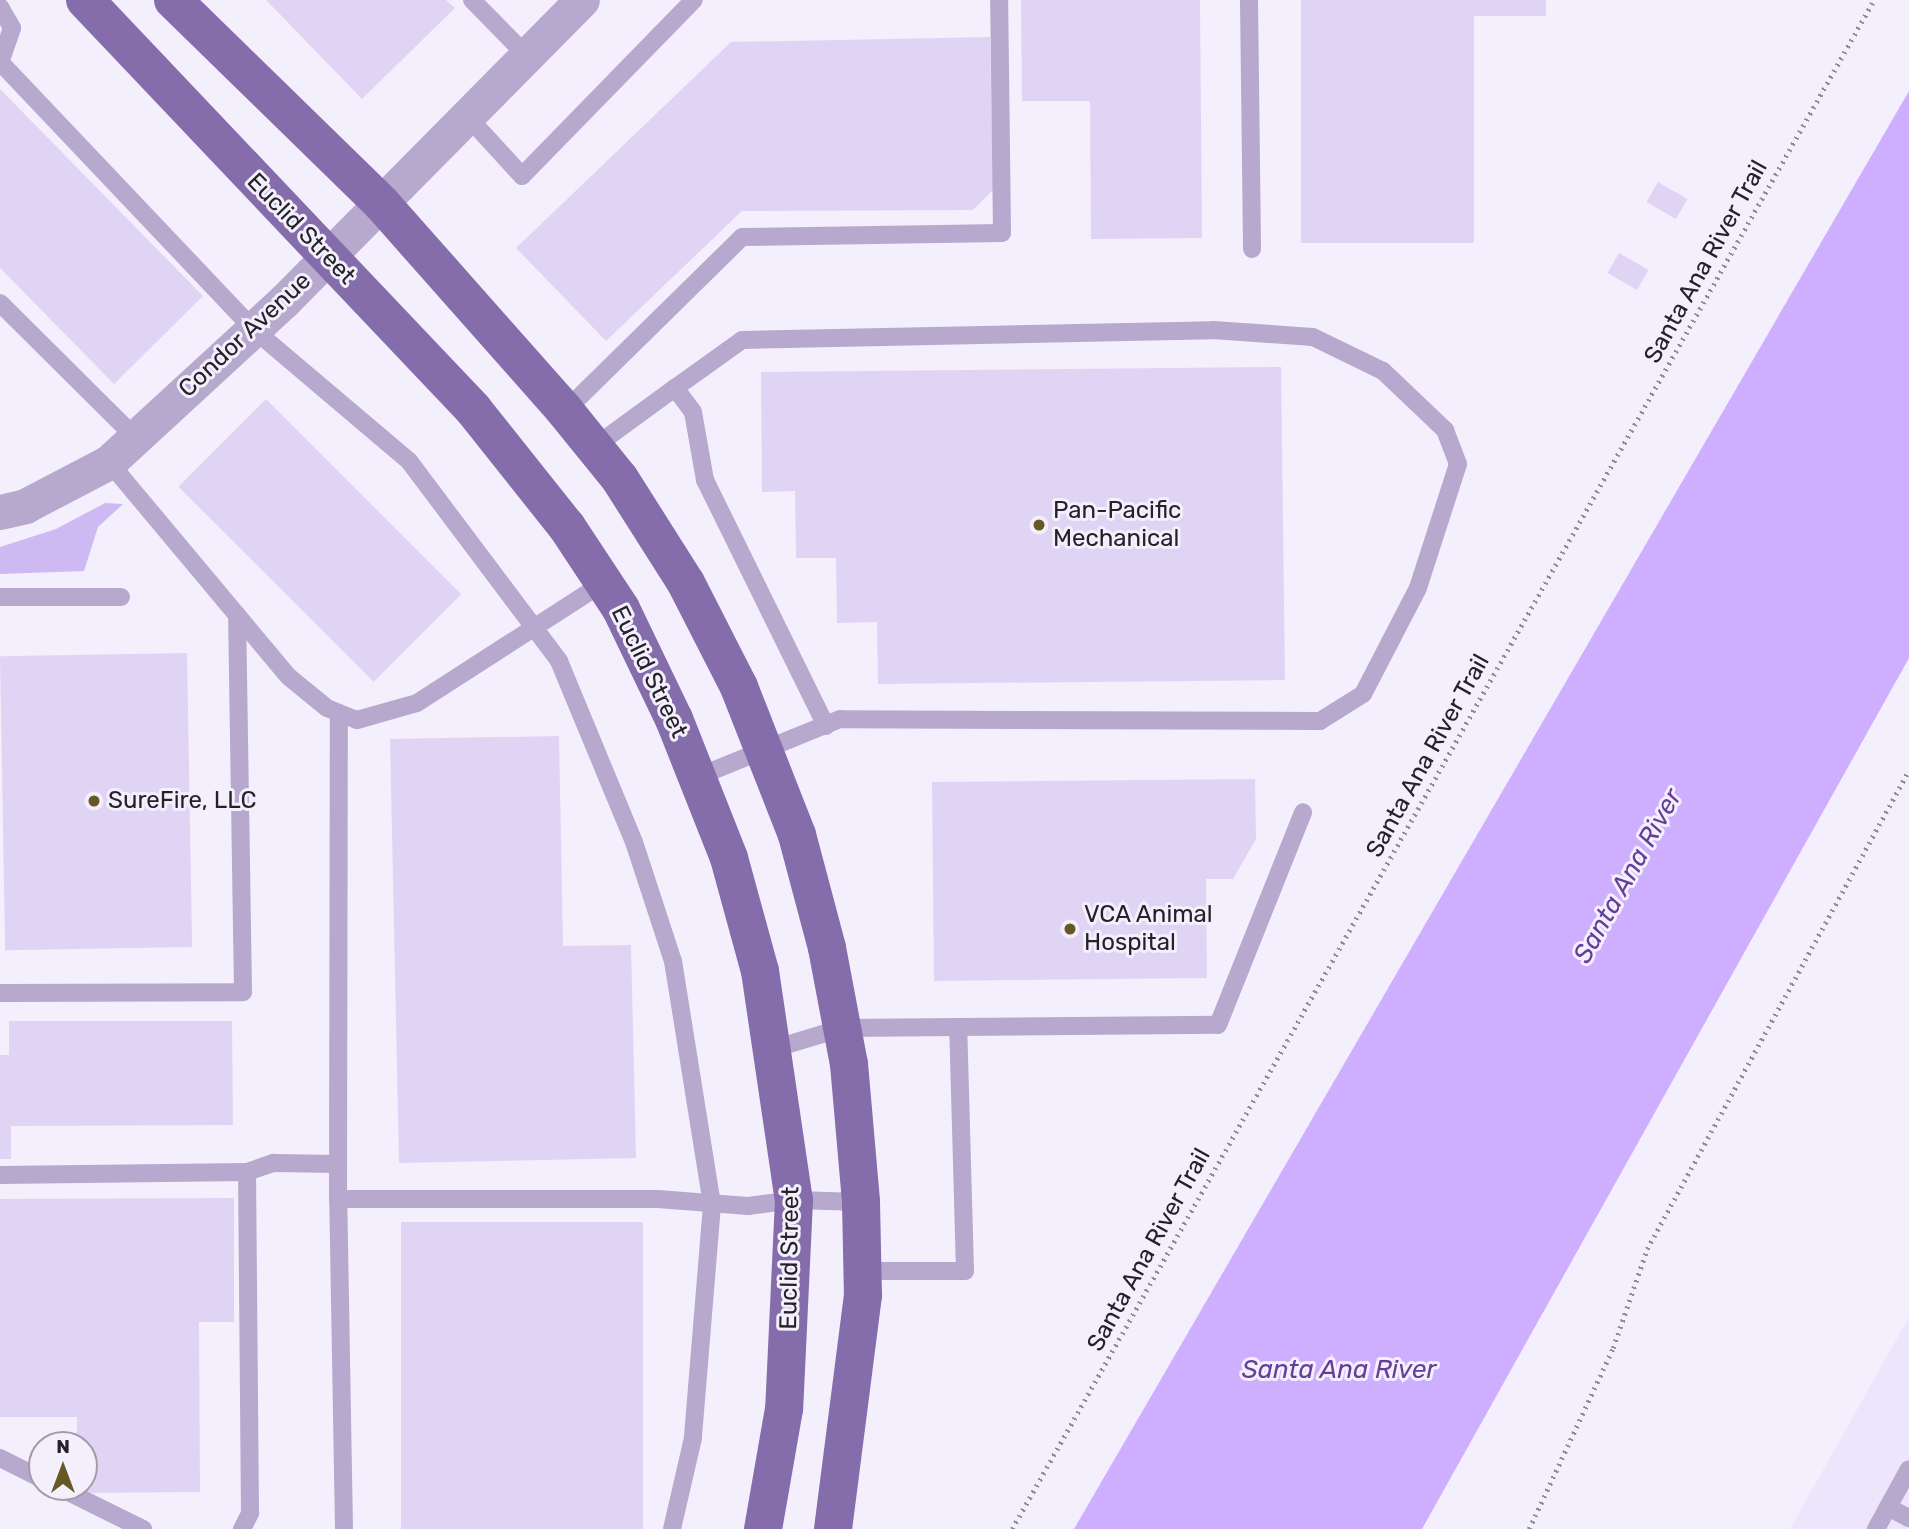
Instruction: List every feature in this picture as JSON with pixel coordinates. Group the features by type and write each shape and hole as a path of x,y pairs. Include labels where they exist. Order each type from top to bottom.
{"main road":[{"name":"Euclid Street","path":"85,0 473,409 567,527 603,583 674,719 729,859 760,971 794,1200 784,1409 763,1529"},
{"path":"173,0 382,204 565,411 620,479 686,583 738,687 797,835 842,1028 861,1202 863,1271 833,1529"}],"street":[{"name":"Condor Avenue","path":"0,512 25,506 109,463 328,257 582,0"}],"lane":[{"path":"472,0 527,56"},
{"path":"468,117 522,176 694,0"},
{"path":"565,411 742,237 1002,233 999,0"},
{"path":"1249,0 1252,249"},
{"path":"0,7 12,28 0,62 252,328 409,461 559,661 635,842 673,961 712,1205 693,1438 672,1529"},
{"path":"0,303 136,438"},
{"path":"593,447 742,340 1213,330 1313,337 1383,371 1445,430 1458,464 1418,587 1363,694 1320,721 840,719 765,753 697,777"},
{"path":"676,388 693,412 705,481 826,726"},
{"path":"109,463 289,677 339,713 357,720 417,703 531,626 603,583"},
{"path":"0,597 121,597"},
{"path":"0,993 243,992 237,615"},
{"path":"339,713 338,1199 344,1529"},
{"path":"773,1049 842,1028 1218,1025 1303,812"},
{"path":"863,1271 965,1271 958,1027"},
{"path":"0,1175 247,1172 273,1163 338,1164"},
{"path":"242,1529 250,1513 247,1172"},
{"path":"338,1199 658,1199 712,1205 794,1200 861,1202"},
{"path":"0,1458 28,1472"},
{"path":"1876,1529 1909,1469"},
{"path":"86,1501 143,1529"},
{"path":"1888,1507 1909,1518"}],"path":[{"name":"Santa Ana River Trail","path":"1012,1529 1874,0"},
{"path":"1529,1529 1604,1369 1647,1250 1909,771"}],"shaded area":[{"path":"105,503 123,504 98,527 84,571 0,574 0,547 56,529"},
{"path":"1909,1317 1909,1529 1790,1529"}],"water":[{"name":"Santa Ana River","path":"1909,91 1909,658 1422,1529 1074,1529"}],"building":[{"path":"266,0 446,0 455,8 362,99"},
{"path":"1021,0 1200,0 1202,238 1091,239 1090,101 1022,101"},
{"path":"1301,0 1546,0 1546,16 1474,16 1474,243 1301,243"},
{"path":"990,37 993,190 973,210 742,211 606,341 516,248 731,42"},
{"path":"0,89 203,296 114,384 0,268"},
{"path":"1658,182 1687,199 1676,219 1646,202"},
{"path":"1619,253 1648,270 1637,290 1608,273"},
{"name":"Pan-Pacific Mechanical","path":"1281,367 1285,680 878,684 877,622 837,623 836,558 796,558 795,491 762,492 761,372"},
{"path":"266,399 461,594 373,682 178,487"},
{"name":"SureFire, LLC","path":"187,653 192,947 5,950 0,656"},
{"path":"559,736 563,946 631,945 636,1158 399,1163 390,739"},
{"name":"VCA Animal Hospital","path":"1255,779 1256,839 1233,879 1206,879 1207,978 934,981 932,782"},
{"path":"9,1021 232,1021 233,1125 11,1126 11,1159 0,1159 0,1055 9,1055"},
{"path":"234,1198 234,1322 199,1322 200,1492 98,1493 98,1431 77,1431 77,1417 0,1417 0,1199"},
{"path":"401,1222 643,1222 643,1529 401,1529"}],"place":[{"name":"Pan-Pacific Mechanical","path":"1039,525"},
{"name":"SureFire, LLC","path":"94,801"},
{"name":"VCA Animal Hospital","path":"1070,929"}]}
